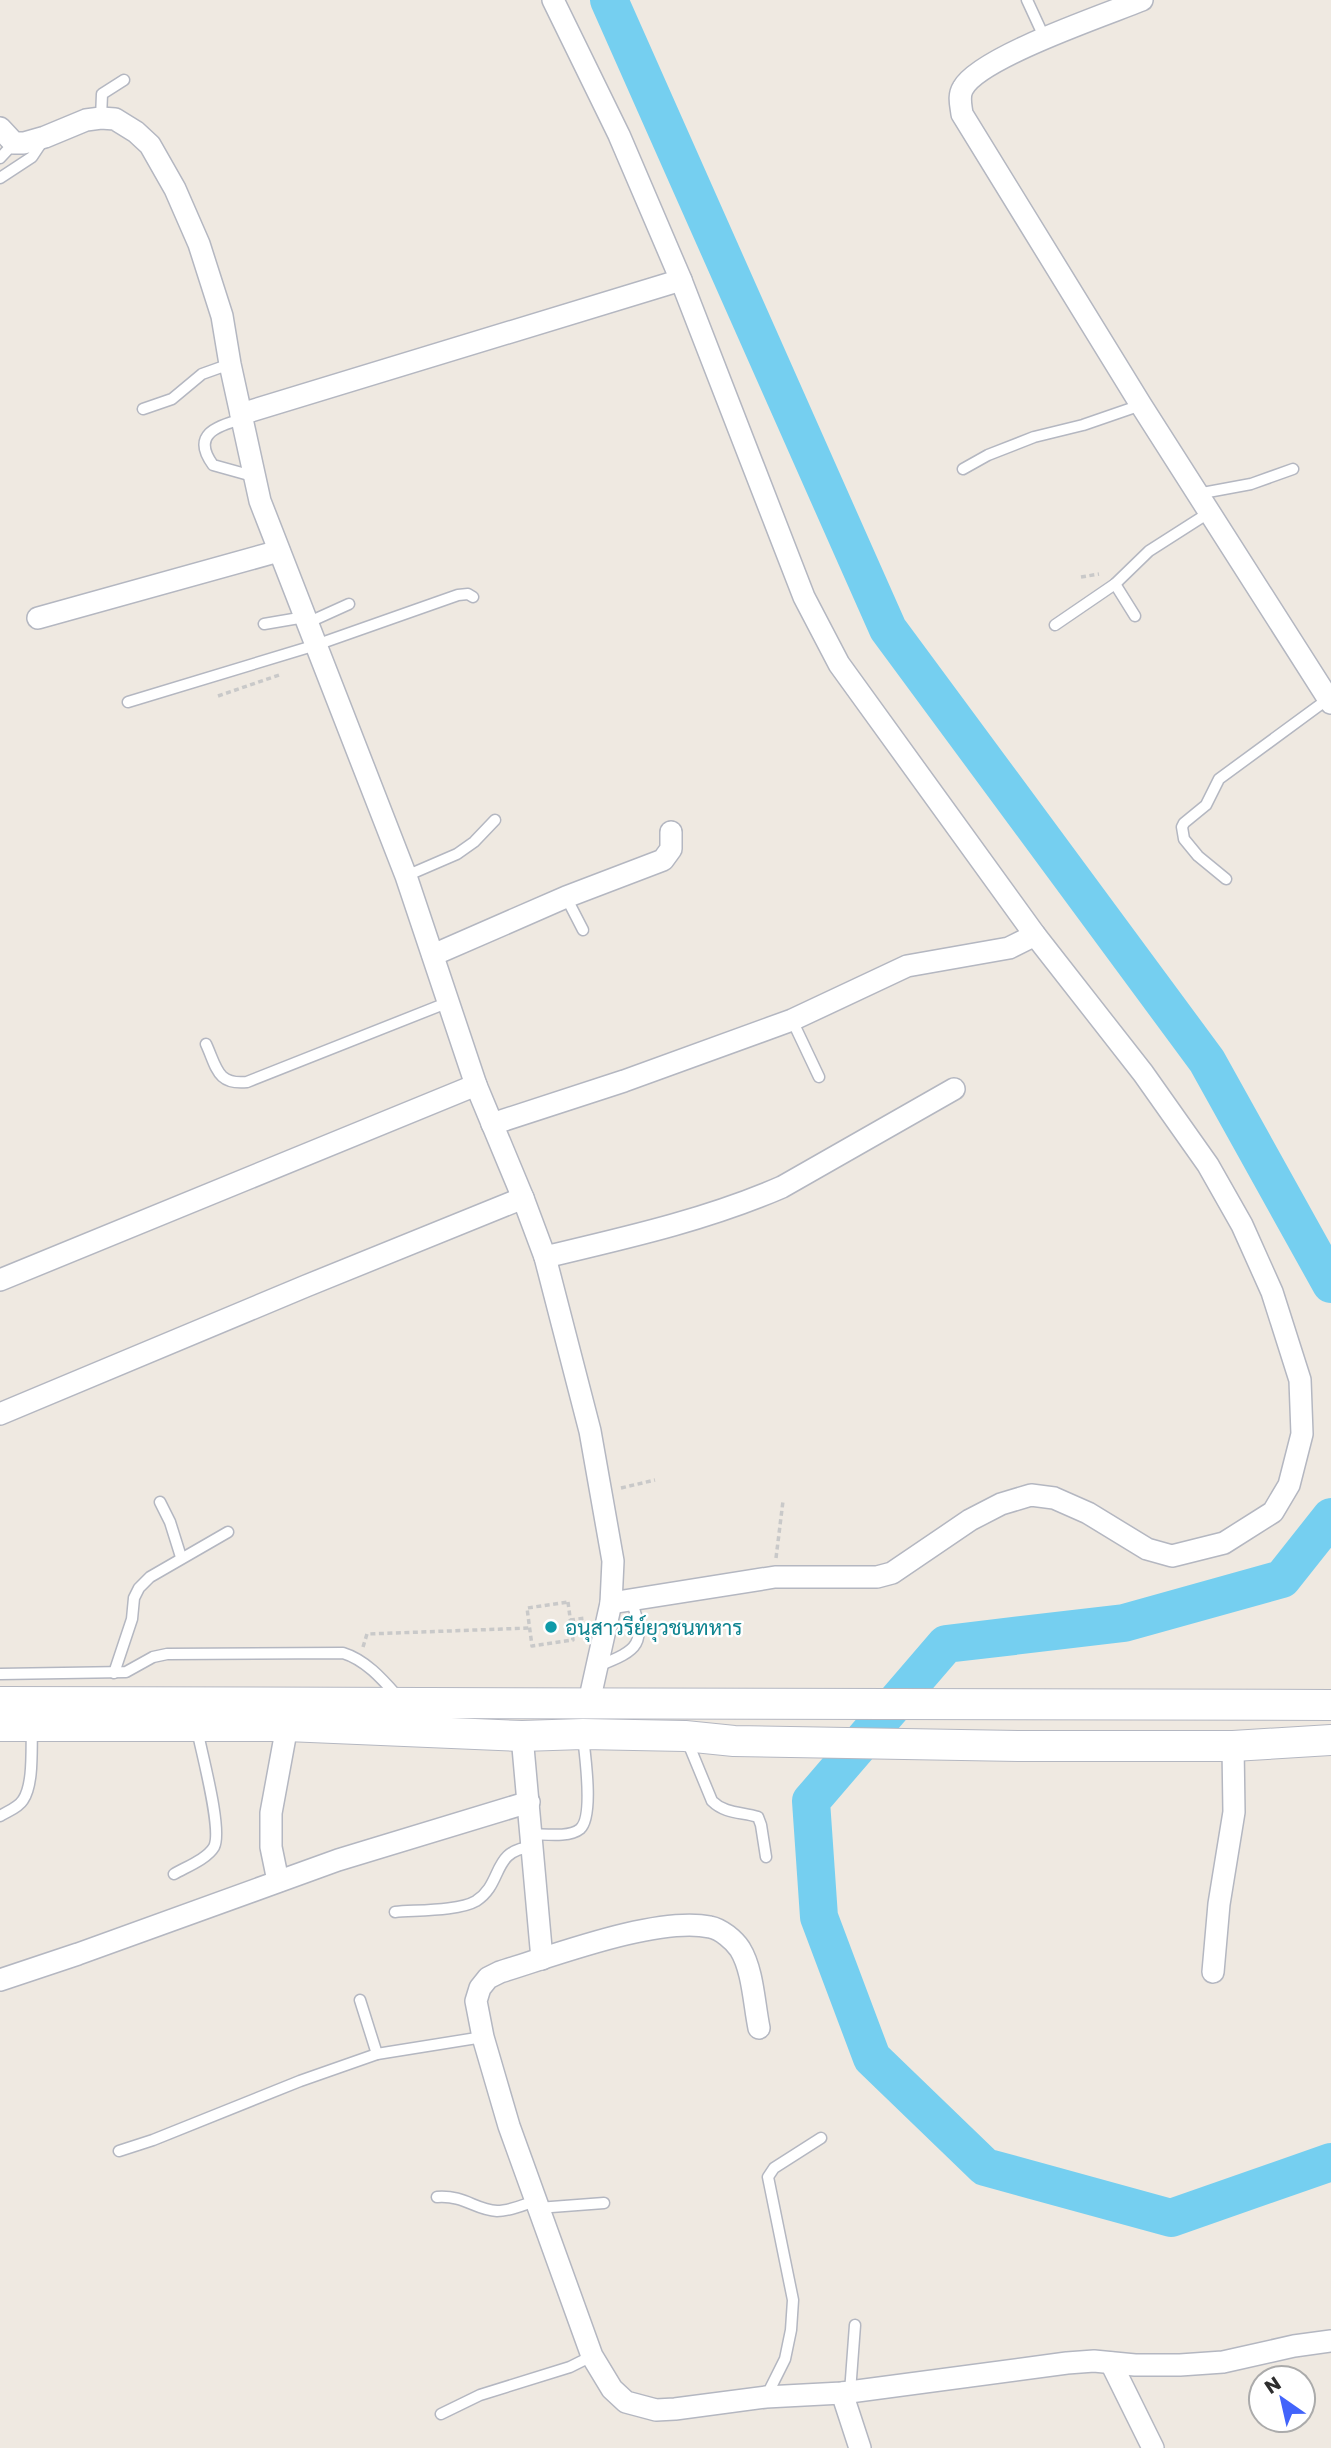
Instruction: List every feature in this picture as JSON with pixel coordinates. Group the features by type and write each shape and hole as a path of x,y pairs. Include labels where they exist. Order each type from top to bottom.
{"main road":[{"path":"0,1702 1331,1705"},
{"path":"0,1726 287,1726 522,1736 685,1736 734,1741 1023,1746 1328,1745"}],"street":[{"path":"553,0 619,135 681,280 804,597 839,664 1035,935 1143,1073 1208,1165 1242,1225 1272,1293 1300,1380 1302,1434 1289,1485 1273,1512 1224,1543 1172,1556 1147,1549 1088,1513 1054,1498 1031,1495 1001,1504 970,1520 892,1573 877,1577 775,1577 621,1602"},
{"path":"1142,0 1045,38 989,64 970,78 962,89 962,114 1141,405 1330,701"},
{"path":"5,143 24,143 86,120 116,119 150,145 175,188 199,244 222,316 260,501 406,876 476,1085 545,1257 590,1432 621,1602 597,1665 589,1702"},
{"path":"241,416 681,280"},
{"path":"38,618 279,551"},
{"path":"433,955 566,897 663,860 671,849 671,832"},
{"path":"492,1124 636,1077 792,1020 907,967 1009,948 1035,935"},
{"path":"0,1280 476,1085"},
{"path":"545,1257 651,1231 756,1198 954,1089"},
{"path":"0,1414 523,1198"},
{"path":"278,1881 271,1847 271,1813 287,1726"},
{"path":"522,1736 542,1959"},
{"path":"1213,1972 1219,1904 1234,1812 1233,1746"},
{"path":"0,1980 377,1847 529,1802"},
{"path":"759,2028 747,1968 740,1950 729,1937 711,1927 675,1926 644,1930 500,1972 488,1978 480,1989 476,2001 483,2037 509,2126 536,2204 592,2356 612,2389 626,2402 641,2407 675,2409 766,2397 846,2393 1067,2362 1180,2365 1223,2362 1294,2346 1331,2341"},
{"path":"1111,2364 1153,2448"},
{"path":"846,2393 860,2448"}],"lane":[{"path":"1027,0 1045,38"},
{"path":"101,118 102,94 124,80"},
{"path":"0,178 32,157 45,137"},
{"path":"143,409 172,399 202,374 230,364"},
{"path":"963,469 988,455 1034,437 1083,425 1141,405"},
{"path":"241,416 211,430 205,449 213,465 256,477"},
{"path":"1197,494 1251,484 1293,469"},
{"path":"1055,625 1115,584 1149,551 1210,512"},
{"path":"1115,584 1135,616"},
{"path":"128,702 319,653 458,595 468,594 473,597"},
{"path":"264,624 306,620 349,604"},
{"path":"1226,879 1198,856 1184,839 1184,823 1206,805 1219,779 1330,701"},
{"path":"406,876 457,853 474,842 495,820"},
{"path":"566,897 583,930"},
{"path":"206,1044 225,1080 232,1083 247,1082 449,1002"},
{"path":"792,1020 819,1077"},
{"path":"160,1502 170,1522 181,1557"},
{"path":"114,1673 139,1588 150,1577 181,1557 228,1532"},
{"path":"597,1665 620,1657 638,1642 640,1631 621,1602"},
{"path":"0,1674 131,1671 153,1657 167,1654 343,1653 366,1665 402,1702"},
{"path":"0,1816 23,1801 28,1791 32,1726"},
{"path":"174,1874 202,1858 214,1846 216,1832 196,1726"},
{"path":"395,1912 464,1907 479,1899 491,1885 510,1852 531,1841 579,1830 584,1824 587,1791 583,1734"},
{"path":"685,1736 712,1801 733,1813 754,1816 760,1820 766,1857"},
{"path":"360,2000 377,2054"},
{"path":"119,2151 377,2054 483,2037"},
{"path":"766,2397 785,2359 793,2300 768,2177 774,2168 821,2138"},
{"path":"437,2197 462,2198 494,2211 536,2204 604,2203"},
{"path":"846,2393 855,2325"},
{"path":"441,2414 480,2395 570,2367 592,2356"}],"path":[{"path":"218,696 319,653"},
{"path":"602,1493 655,1480"},
{"path":"775,1577 783,1501"},
{"path":"568,1602 573,1640 532,1646 530,1628 527,1608 568,1602"},
{"path":"367,1634 530,1628"}],"waterway":[{"path":"609,0 888,629 1207,1061 1331,1284"},
{"path":"1331,1517 1282,1579 1124,1623 946,1644 811,1801 819,1917 872,2058 985,2167 1171,2218 1331,2162"}],"place":[{"name":"อนุสาวรีย์ยุวชนทหาร","path":"551,1627"}]}
